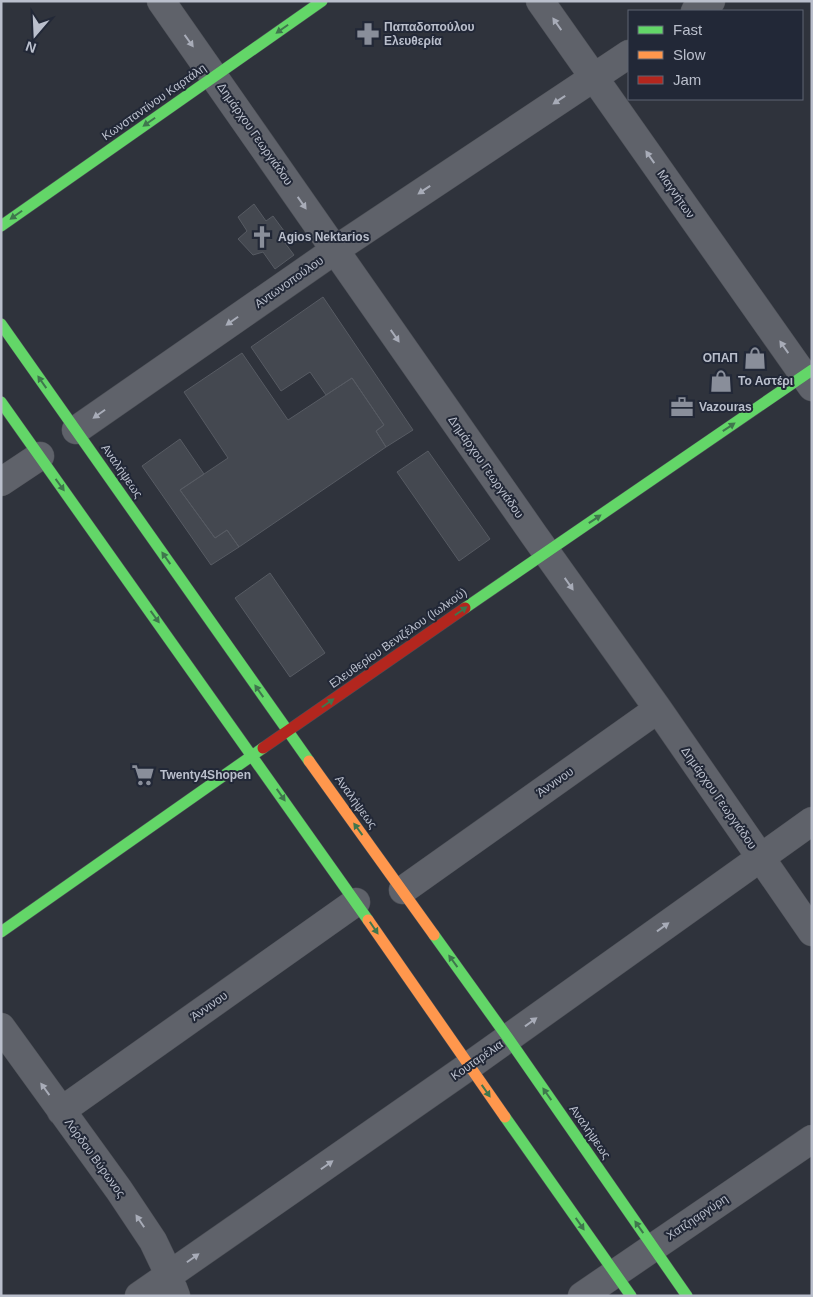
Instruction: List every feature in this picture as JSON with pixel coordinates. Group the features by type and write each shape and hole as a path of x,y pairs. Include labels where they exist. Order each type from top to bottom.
{"main road":[{"name":"Κωνσταντίνου Καρτάλη","path":"1,226 322,1"},
{"name":"Αναλήψεως","path":"1,324 288,731 508,1038 687,1296"},
{"name":"Ελευθερίου Βενιζέλου (Ιωλκού)","path":"1,932 546,552 809,378"},
{"path":"1,402 253,755 631,1296"}],"street":[{"name":"Δημάρχου Γεωργιάδου","path":"161,1 658,709 812,932"},
{"name":"Μαγνήτων","path":"540,1 809,378"},
{"path":"698,10 711,1"},
{"name":"Αντωνοπούλου","path":"76,430 335,250 628,55"},
{"path":"1,482 40,456"},
{"name":"Άννινου","path":"403,890 658,709"},
{"name":"Κουταρέλια","path":"139,1296 173,1285 469,1066 812,821"},
{"name":"Άννινου","path":"62,1111 356,902"},
{"name":"Λόρδου Βύρωνος","path":"1,1027 153,1241 173,1285"},
{"name":"Χατζηαργύρη","path":"582,1296 812,1139"}],"building":[{"name":"Agios Nektarios","path":"254,204 266,221 273,216 287,235 282,239 294,255 275,269 263,252 253,255 238,239 247,231 238,217"},
{"path":"323,297 413,430 386,447 376,431 384,425 352,378 326,395 310,372 281,391 251,347"},
{"path":"242,353 288,420 352,378 384,425 376,431 386,447 239,547 227,530 215,538 180,490 228,458 184,392"},
{"path":"180,439 204,474 180,490 215,538 227,530 239,547 211,565 142,466"},
{"path":"428,451 490,539 459,561 397,472"},
{"path":"270,573 325,653 290,677 235,598"}],"traffic: fast":[{"path":"1,226 322,1"},
{"path":"1,324 309,761"},
{"path":"465,608 812,370"},
{"path":"1,402 368,920"},
{"path":"1,932 263,748"},
{"path":"434,935 687,1296"},
{"path":"505,1117 631,1296"}],"traffic: slow":[{"path":"309,761 434,935"},
{"path":"368,920 505,1117"}],"traffic: jam":[{"path":"263,748 465,608"}],"place":[{"name":"Παπαδοπούλου Ελευθερία","path":"368,34"},
{"name":"Agios Nektarios","path":"262,237"},
{"name":"ΟΠΑΠ","path":"755,358"},
{"name":"Το Αστέρι","path":"721,381"},
{"name":"Vazouras","path":"682,407"},
{"name":"Twenty4Shopen","path":"143,775"}]}
